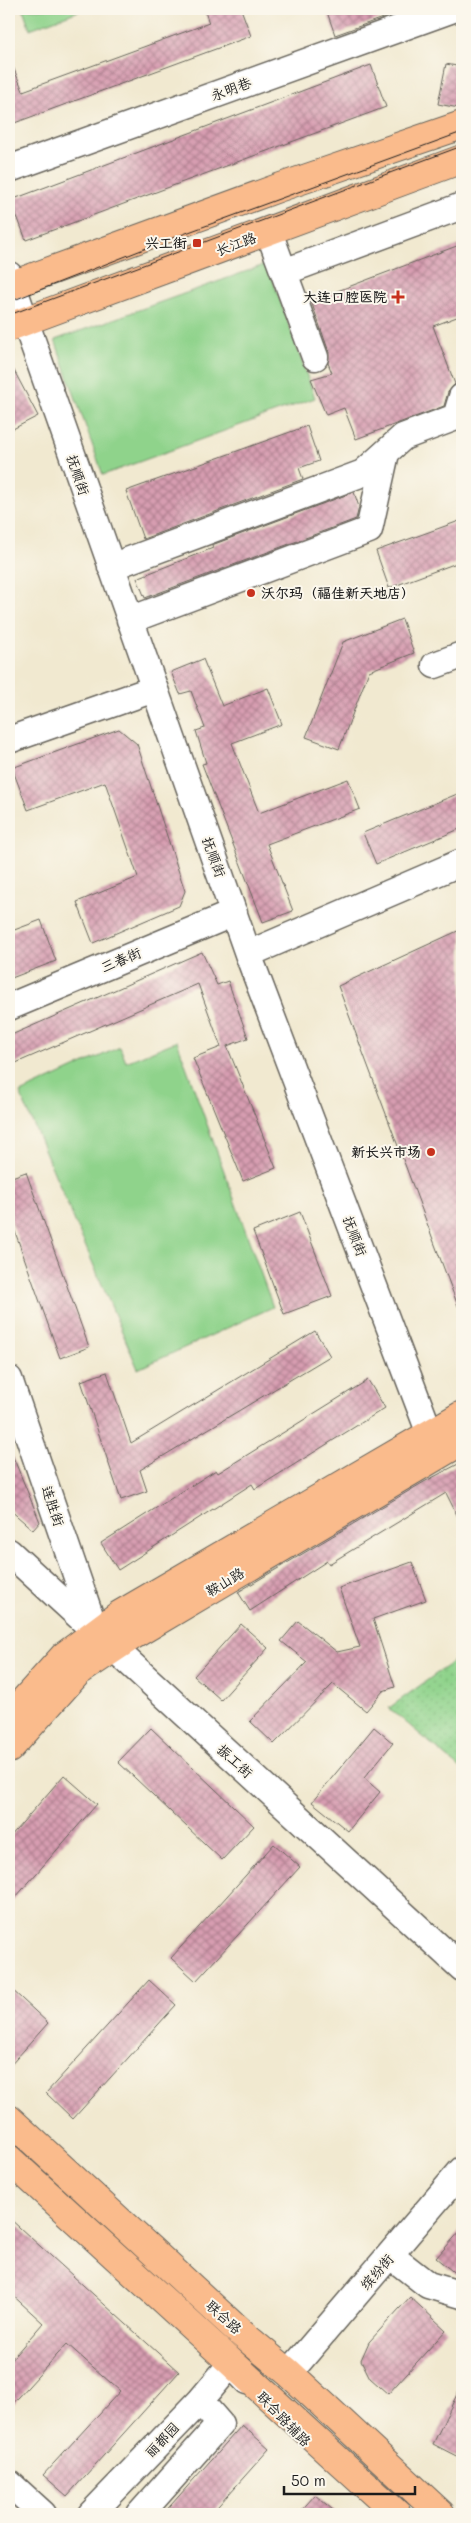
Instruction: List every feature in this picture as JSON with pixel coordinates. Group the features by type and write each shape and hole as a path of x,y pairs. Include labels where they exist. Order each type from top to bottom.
{"main road":[{"path":"10,282 462,125"},
{"name":"长江路","path":"17,324 462,159"},
{"name":"鞍山路","path":"9,1749 105,1641 119,1615 462,1415"},
{"name":"鞍山路","path":"9,1717 64,1656 105,1641 462,1441"},
{"name":"联合路","path":"9,2119 241,2333 295,2378 441,2514"},
{"path":"9,2159 397,2514"}],"street":[{"name":"永明巷","path":"9,169 453,9"},
{"path":"284,272 459,207 462,210"},
{"path":"269,232 316,357"},
{"name":"抚顺街","path":"10,282 17,324 111,568 248,954 430,1434"},
{"path":"111,568 363,474 403,437 460,416"},
{"path":"130,620 369,530 386,453"},
{"path":"435,665 462,655"},
{"path":"9,740 154,688"},
{"path":"248,954 462,862"},
{"name":"三春街","path":"9,1007 234,913"},
{"name":"连胜街","path":"9,1379 105,1641"},
{"name":"振工街","path":"9,1552 462,1968"},
{"name":"缤纷街","path":"295,2378 391,2256 462,2170"},
{"path":"391,2256 428,2285 462,2295"},
{"name":"丽都园","path":"91,2514 200,2401 231,2364"},
{"name":"联合路辅路","path":"231,2364 381,2514"},
{"path":"295,2378 457,2514"},
{"path":"140,2514 220,2424 200,2401"},
{"path":"9,2483 43,2514"}],"green space":[{"path":"23,9 84,9 30,29"},
{"path":"267,264 315,398 103,475 55,340"},
{"path":"177,1041 273,1307 138,1369 20,1093 120,1047 126,1062"},
{"path":"462,1655 462,1770 389,1708"}],"building":[{"path":"204,9 241,9 251,36 9,125 9,57 23,91 209,23"},
{"path":"326,9 402,9 402,11 335,35"},
{"path":"446,64 462,67 462,91 459,108 438,104"},
{"path":"371,65 386,107 26,240 11,200"},
{"path":"462,244 462,315 433,326 455,384 448,392 444,406 356,439 344,408 326,415 311,379 332,373 328,363 329,352 311,301"},
{"path":"9,361 38,416 9,431"},
{"path":"307,426 319,461 299,468 303,479 143,539 126,491"},
{"path":"354,492 359,507 356,519 145,598 137,578 213,548 212,545"},
{"path":"462,520 462,561 389,588 376,551"},
{"path":"402,619 414,653 369,671 339,749 306,737 343,642"},
{"path":"203,659 222,706 268,688 282,724 232,743 259,813 348,779 360,809 267,844 293,911 263,922 202,764 206,763 196,731 205,728 191,691 180,694 171,672"},
{"path":"119,729 137,744 185,891 179,906 93,943 77,902 138,877 105,782 28,810 12,768"},
{"path":"462,792 462,828 376,864 363,833"},
{"path":"41,920 56,961 9,979 9,932"},
{"name":"新长兴市场","path":"462,929 462,1313 461,1314 338,986"},
{"path":"202,952 217,985 228,981 248,1038 227,1046 276,1168 243,1181 193,1058 221,1047 198,984 9,1066 9,1036"},
{"path":"26,1172 89,1347 60,1358 9,1215 9,1178"},
{"path":"300,1212 332,1296 284,1314 253,1231"},
{"path":"315,1331 330,1356 140,1470 147,1491 121,1500 81,1381 107,1372 131,1443"},
{"path":"368,1380 385,1408 255,1489 252,1484 118,1570 101,1543 216,1470 218,1473"},
{"path":"9,1447 40,1522 33,1530 9,1509"},
{"path":"462,1462 462,1525 446,1493 329,1564 327,1561 250,1611 238,1592 424,1482"},
{"path":"412,1562 426,1600 373,1619 395,1687 383,1691 366,1711 333,1684 274,1744 250,1721 307,1662 281,1641 298,1621 337,1652 360,1647 339,1588"},
{"path":"241,1624 268,1648 221,1700 194,1676"},
{"path":"374,1727 393,1743 364,1778 380,1792 348,1831 312,1802"},
{"path":"151,1728 254,1826 222,1860 118,1762"},
{"path":"64,1775 97,1804 9,1905 9,1838"},
{"path":"274,1844 300,1867 196,1981 171,1958"},
{"path":"149,1980 176,2005 73,2119 46,2093"},
{"path":"9,1987 48,2023 9,2067"},
{"path":"9,2218 179,2372 67,2496 43,2475 120,2391 67,2344 9,2408 9,2362 43,2323 9,2292"},
{"path":"462,2229 462,2279 436,2258"},
{"path":"410,2297 446,2330 388,2394 370,2378 361,2360 369,2342"},
{"path":"462,2384 462,2459 433,2444"},
{"path":"242,2425 269,2449 211,2514 163,2514"},
{"path":"315,2495 338,2514 298,2514"}],"tram line":[{"path":"9,302 167,240 462,132"},
{"path":"9,315 462,146"}],"place":[{"name":"兴工街","path":"197,243"},
{"name":"大连口腔医院","path":"398,297"},
{"name":"沃尔玛（福佳新天地店）","path":"251,593"},
{"name":"新长兴市场","path":"431,1152"}]}
